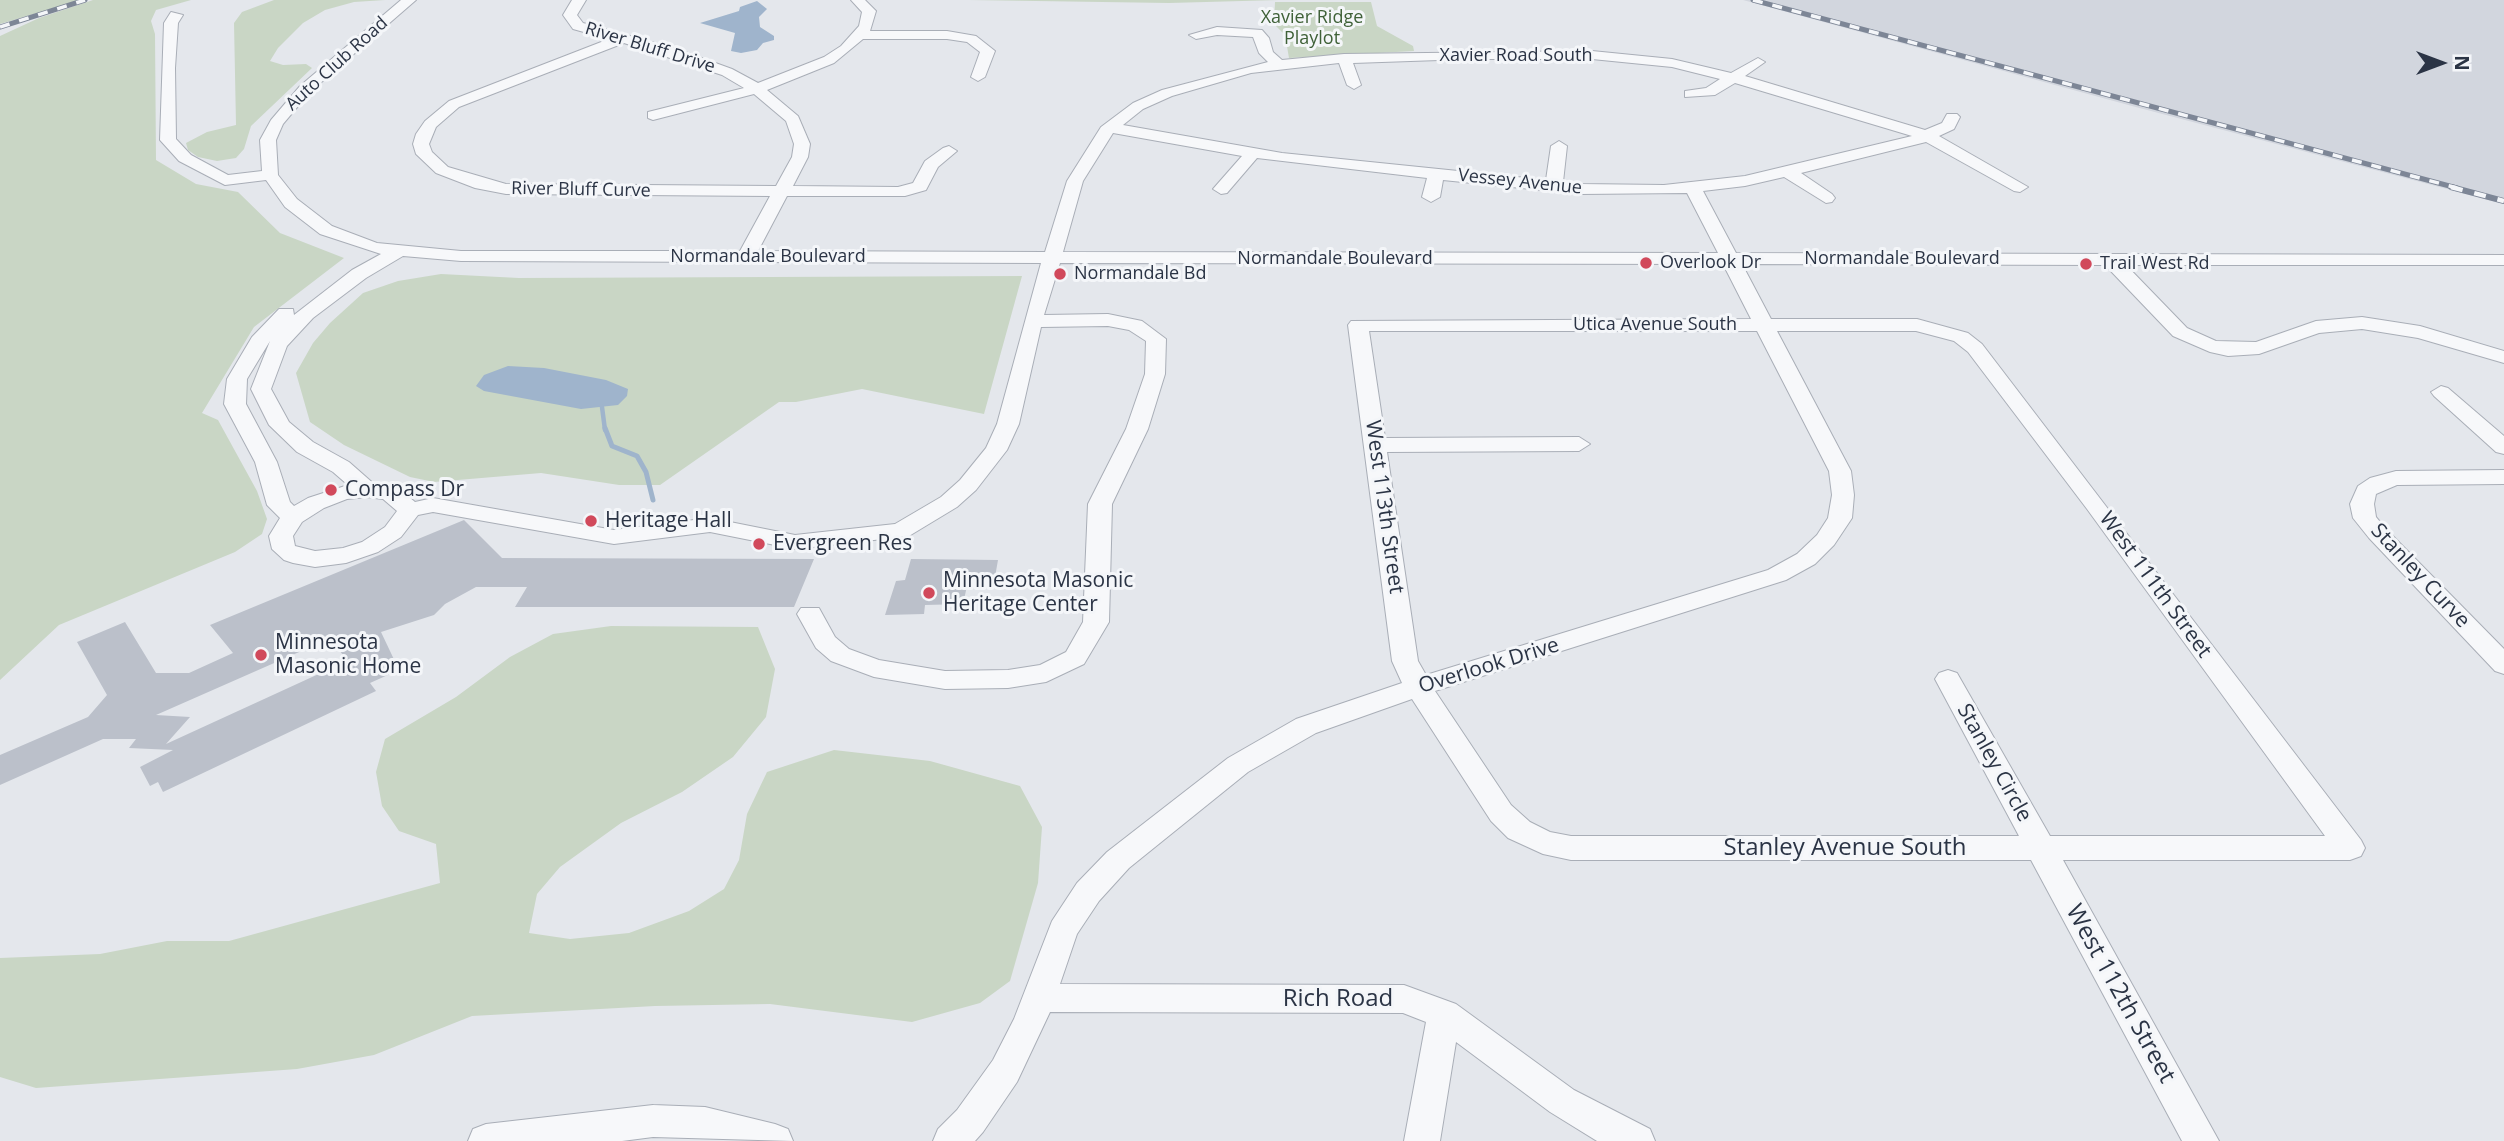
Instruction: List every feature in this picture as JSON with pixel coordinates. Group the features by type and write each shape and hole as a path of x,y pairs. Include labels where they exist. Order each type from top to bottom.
{"street":[{"name":"Auto Club Road","path":"270,174 268,140 288,105 409,0"},
{"name":"River Bluff Drive","path":"579,0 570,15 578,26 701,61 757,89 783,108 799,131 800,157 746,257"},
{"path":"653,115 757,89 829,60 861,35 866,27 869,11 858,0"},
{"path":"176,15 171,34 168,140 185,158 225,180 270,174"},
{"path":"1196,35 1217,31 1257,33 1262,38 1266,53 1278,64"},
{"path":"861,35 947,35 971,39 986,46 988,51 978,77"},
{"path":"1420,37 1423,56"},
{"path":"1587,37 1592,55"},
{"name":"River Bluff Curve","path":"622,39 492,87 454,104 435,119 424,134 421,144 424,154 442,170 460,178 506,189 782,191"},
{"name":"Xavier Road South","path":"410,510 433,505 614,537 710,525 795,542 901,531 949,502 968,485 996,450 1009,424 1033,321 1075,181 1110,128 1138,106 1192,84 1278,64 1344,58 1592,55 1672,63 1736,77 1927,136 2020,187"},
{"path":"1344,58 1354,85"},
{"path":"1690,94 1710,92 1758,62"},
{"path":"1927,136 1948,126 1952,117"},
{"name":"Vessey Avenue","path":"1110,128 1252,154 1436,174 1554,186 1693,188 1787,171 1927,136"},
{"path":"1554,186 1559,146"},
{"path":"782,191 907,191 920,186 930,164 948,151"},
{"path":"1221,189 1252,154"},
{"path":"1787,171 1826,198"},
{"name":"Normandale Boulevard","path":"270,174 291,203 310,220 342,238 374,248 461,256 2504,260"},
{"path":"1431,197 1436,174"},
{"name":"Overlook Drive","path":"951,1141 970,1121 1005,1071 1039,998 1063,930 1088,892 1118,860 1238,765 1342,711 1743,588 1806,559 1826,540 1840,518 1843,495 1840,471 1693,188"},
{"path":"293,517 279,505 266,462 244,426 235,404 237,379 258,341 290,309 374,248"},
{"path":"367,490 341,467 305,447 280,425 261,389 278,345 306,314 351,279 399,251"},
{"path":"2110,259 2180,332 2210,346 2228,350 2259,348 2316,327 2362,323 2420,332 2504,356"},
{"path":"2480,260 2504,278"},
{"path":"810,614 825,642 840,655 874,668 906,674 944,680 1008,679 1045,673 1075,658 1096,622 1100,504 1146,406 1155,374 1156,339 1135,325 1108,320 1033,321"},
{"name":"Utica Avenue South","path":"1358,325 1917,325 1951,332"},
{"name":"West 113th Street","path":"1358,325 1405,661 1418,687"},
{"name":"West 111th Street","path":"1951,332 1975,348 2350,848"},
{"path":"2441,392 2504,447"},
{"path":"1375,445 1579,444"},
{"name":"Stanley Curve","path":"2504,477 2396,478 2378,483 2366,491 2362,504 2365,518 2377,533 2504,665"},
{"path":"367,490 390,493 410,510 393,532 370,547 346,555 315,559 293,555 284,549 281,536 293,517 316,503 367,490"},
{"name":"Stanley Circle","path":"1948,679 2040,848"},
{"name":"Stanley Avenue South","path":"1418,687 1501,813 1519,830 1543,842 1571,848 2350,848"},
{"name":"West 112th Street","path":"2040,848 2201,1141"},
{"name":"Rich Road","path":"1039,998 1404,999 1444,1014 1562,1101 1610,1129 1637,1141"},
{"path":"1422,1141 1444,1014"},
{"path":"486,1141 653,1121 705,1123 775,1141"}],"shaded area":[{"path":"1743,0 2504,0 2504,204 2132,106"}],"green space":[{"path":"0,0 81,0 0,24"},
{"path":"93,0 191,0 156,10 151,21 155,34 156,160 196,184 238,192 280,233 344,258 254,327 202,413 218,420 257,491 267,519 262,534 235,552 59,625 0,680 0,36 39,18"},
{"path":"274,0 385,0 354,2 325,10 303,23 278,48 270,61 283,65 306,64 312,68 251,126 244,149 236,158 217,161 198,157 188,150 186,143 207,132 236,125 234,23 242,12"},
{"path":"969,0 1279,0 1169,3"},
{"name":"Xavier Ridge Playlot","path":"1275,2 1371,2 1377,26 1413,46 1414,51 1289,58 1285,35 1274,24"},
{"path":"441,274 519,278 1022,276 984,414 862,389 796,402 779,402 660,485 619,485 541,473 434,482 410,477 344,445 310,422 296,373 313,343 330,323 363,293 398,281"},
{"path":"611,626 758,627 775,669 766,717 733,757 682,792 621,823 560,867 537,894 529,933 570,939 629,933 689,911 724,889 739,860 747,814 767,772 834,750 930,761 1020,786 1042,827 1038,883 1010,981 980,1003 912,1022 770,1004 655,1006 472,1016 374,1055 297,1069 36,1088 0,1077 0,958 100,954 167,941 229,941 440,883 436,844 399,831 382,806 376,772 385,739 456,697 510,657 553,634"}],"water":[{"path":"757,1 767,9 759,17 760,27 774,36 774,40 763,43 757,50 741,53 731,51 735,33 700,23 739,11 740,7"},
{"path":"508,366 544,368 606,380 628,389 627,396 618,405 581,409 484,391 476,386 484,375"}],"building":[{"name":"Minnesota Masonic Home","path":"464,520 502,558 814,559 794,607 515,607 527,587 476,587 445,604 434,615 381,632 399,670 370,683 376,691 163,792 158,782 150,786 140,767 173,750 129,748 136,739 103,739 0,785 0,755 88,717 107,695 77,642 125,622 156,673 189,673 233,653 210,625","holes":["331,638 347,661 166,744 190,717 156,715"]},
{"name":"Minnesota Masonic Heritage Center","path":"911,559 998,560 995,577 969,577 963,604 925,605 924,614 885,615 896,581 905,580"}],"waterway":[{"path":"602,407 605,430"},
{"path":"605,428 612,446 637,456 646,472 653,500"}],"railway":[{"path":"0,27 85,0"},
{"path":"1753,0 2457,188"},
{"path":"2451,187 2504,201"}],"place":[{"name":"Overlook Dr","path":"1646,263"},
{"name":"Trail West Rd","path":"2086,264"},
{"name":"Normandale Bd","path":"1060,274"},
{"name":"Compass Dr","path":"331,490"},
{"name":"Heritage Hall","path":"591,521"},
{"name":"Evergreen Res","path":"759,544"},
{"name":"Minnesota Masonic Heritage Center","path":"929,593"},
{"name":"Minnesota Masonic Home","path":"261,655"}]}
